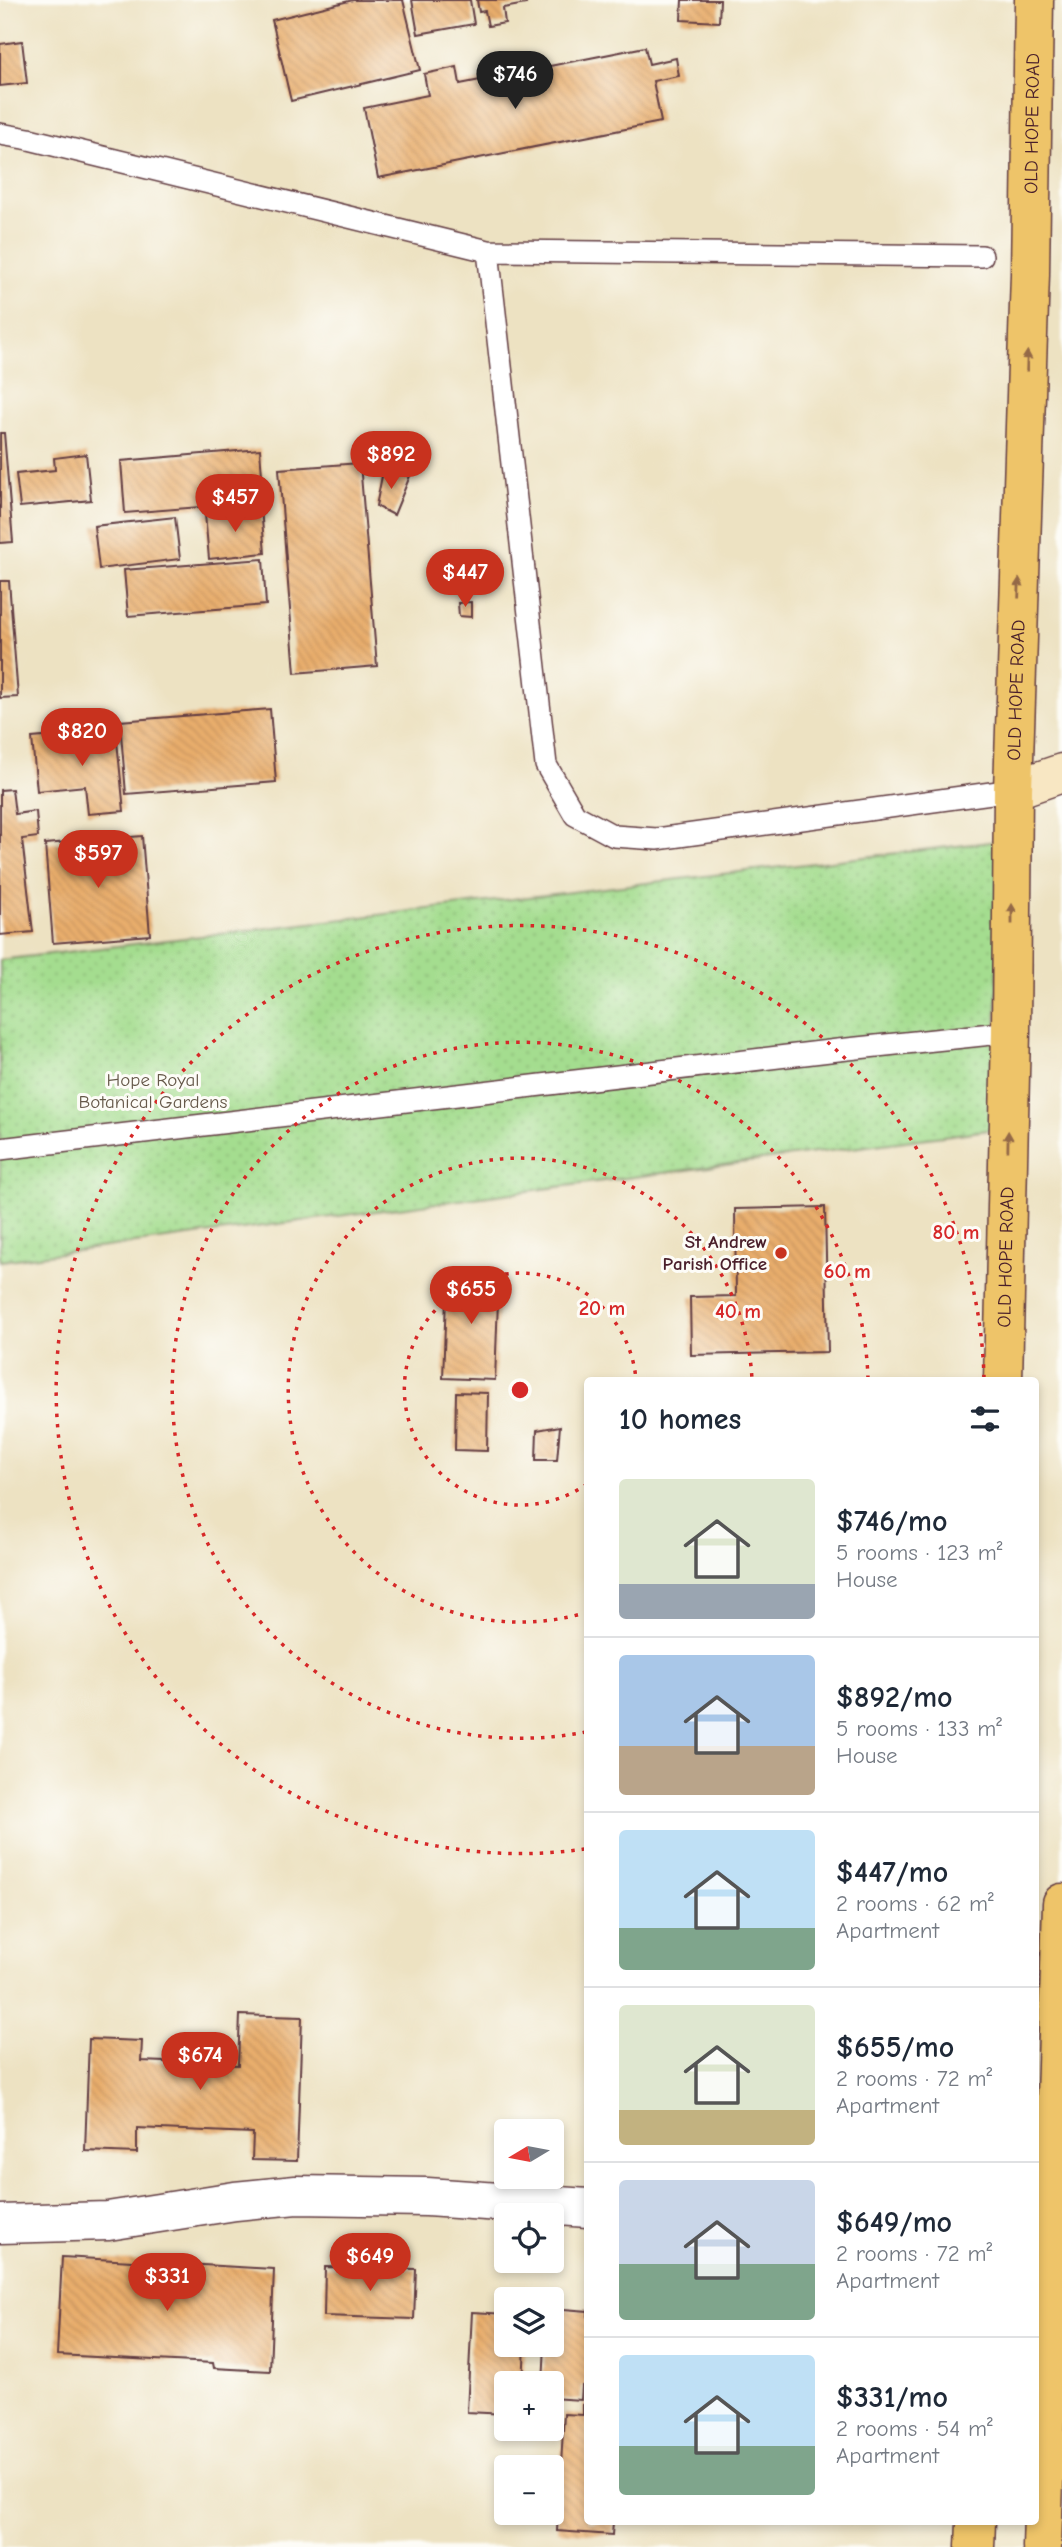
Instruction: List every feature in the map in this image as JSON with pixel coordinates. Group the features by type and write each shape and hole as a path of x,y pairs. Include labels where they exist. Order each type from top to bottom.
{"main road":[{"name":"OLD HOPE ROAD","path":"1003,1377 1013,790 1030,288 1034,0"},
{"path":"1042,2547 1062,1903"},
{"path":"975,2547 976,2525"}],"street":[{"path":"1013,790 1062,773"},
{"path":"1013,790 1062,802"},
{"path":"0,2224 107,2221 235,2201 296,2195 428,2197 584,2208"}],"lane":[{"path":"0,134 488,251 982,256"},
{"path":"488,251 546,765 575,815 614,836 657,839 1013,790"},
{"path":"0,1149 810,1053 1011,1032"}],"green space":[{"name":"Hope Royal Botanical Gardens","path":"999,841 995,1129 0,1261 0,960"}],"building":[{"path":"353,0 403,0 420,70 291,101 272,20"},
{"path":"412,0 470,0 474,24 418,34"},
{"path":"477,0 525,0 526,4 503,8 505,23 488,26 485,11 479,12"},
{"path":"682,0 720,0 719,22 681,20"},
{"path":"22,41 27,83 0,86 0,44"},
{"path":"645,47 649,64 676,58 679,76 653,81 661,122 378,178 364,108 428,95 424,74 457,67 460,84"},
{"path":"0,433 4,433 13,542 0,543"},
{"path":"260,449 264,502 125,513 121,461"},
{"path":"86,454 91,500 20,507 16,474 55,470 54,458"},
{"path":"360,463 377,666 295,673 279,469"},
{"path":"383,471 410,476 394,515 376,506"},
{"path":"261,509 265,553 209,559 205,514"},
{"path":"175,517 180,559 99,569 94,526"},
{"path":"263,559 266,605 128,616 124,570"},
{"path":"0,581 9,581 18,697 0,698"},
{"path":"471,602 471,617 459,616 458,603"},
{"path":"270,709 276,782 126,794 120,721"},
{"path":"116,731 124,811 88,814 85,786 37,791 32,738"},
{"path":"12,789 15,814 36,811 38,837 22,839 33,932 0,935 0,790"},
{"path":"142,836 150,935 53,943 45,844"},
{"name":"St Andrew Parish Office","path":"825,1207 828,1352 691,1355 690,1297 736,1296 735,1209"},
{"path":"447,1272 499,1274 495,1380 443,1378"},
{"path":"456,1392 488,1393 487,1451 455,1450"},
{"path":"560,1426 557,1460 536,1460 537,1430"},
{"path":"240,2015 302,2017 297,2161 252,2160 253,2133 137,2128 137,2153 85,2151 89,2039 142,2041 141,2061 238,2065"},
{"path":"62,2257 274,2269 270,2371 214,2368 213,2363 57,2355"},
{"path":"325,2267 416,2269 414,2319 324,2316"},
{"path":"564,2309 584,2311 584,2386 581,2400 564,2399 564,2371 544,2371 544,2357 564,2357"},
{"path":"472,2312 494,2313 494,2357 524,2357 524,2371 494,2371 494,2413 467,2412"},
{"path":"584,2404 584,2525 613,2525 612,2535 557,2531 557,2525 564,2525 564,2455 562,2455 564,2414 583,2415"}],"place":[{"name":"St Andrew Parish Office","path":"781,1253"}]}
